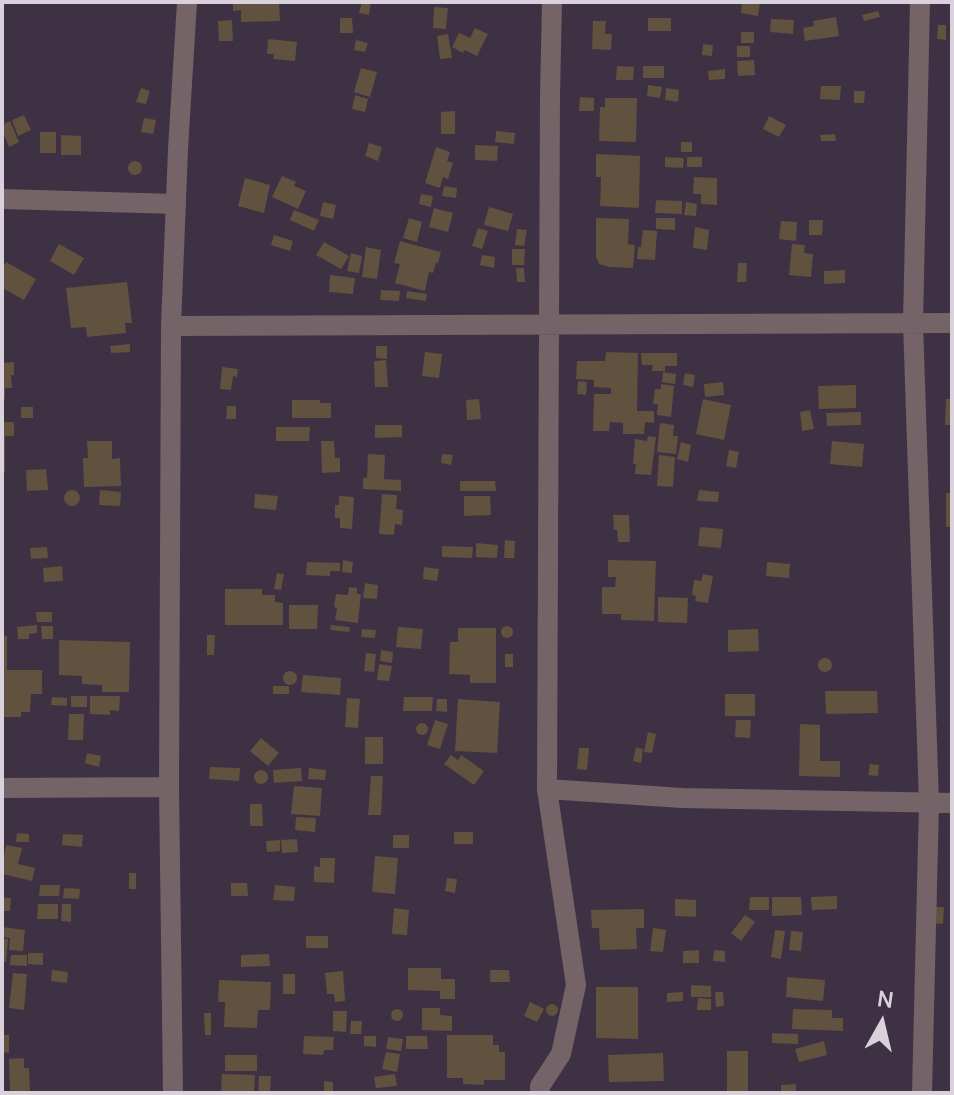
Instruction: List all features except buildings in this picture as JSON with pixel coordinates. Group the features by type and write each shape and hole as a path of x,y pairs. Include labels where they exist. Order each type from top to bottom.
{"street":[{"path":"173,1093 169,787 171,326 187,2"},
{"path":"540,1093 540,1086 561,1054 576,985 547,789 552,2"},
{"path":"920,2 913,323 929,803 922,1093"},
{"path":"2,199 176,204"},
{"path":"171,326 952,323"},
{"path":"2,802 61,787"},
{"path":"2,788 169,787"},
{"path":"547,789 682,798 952,803"}]}
